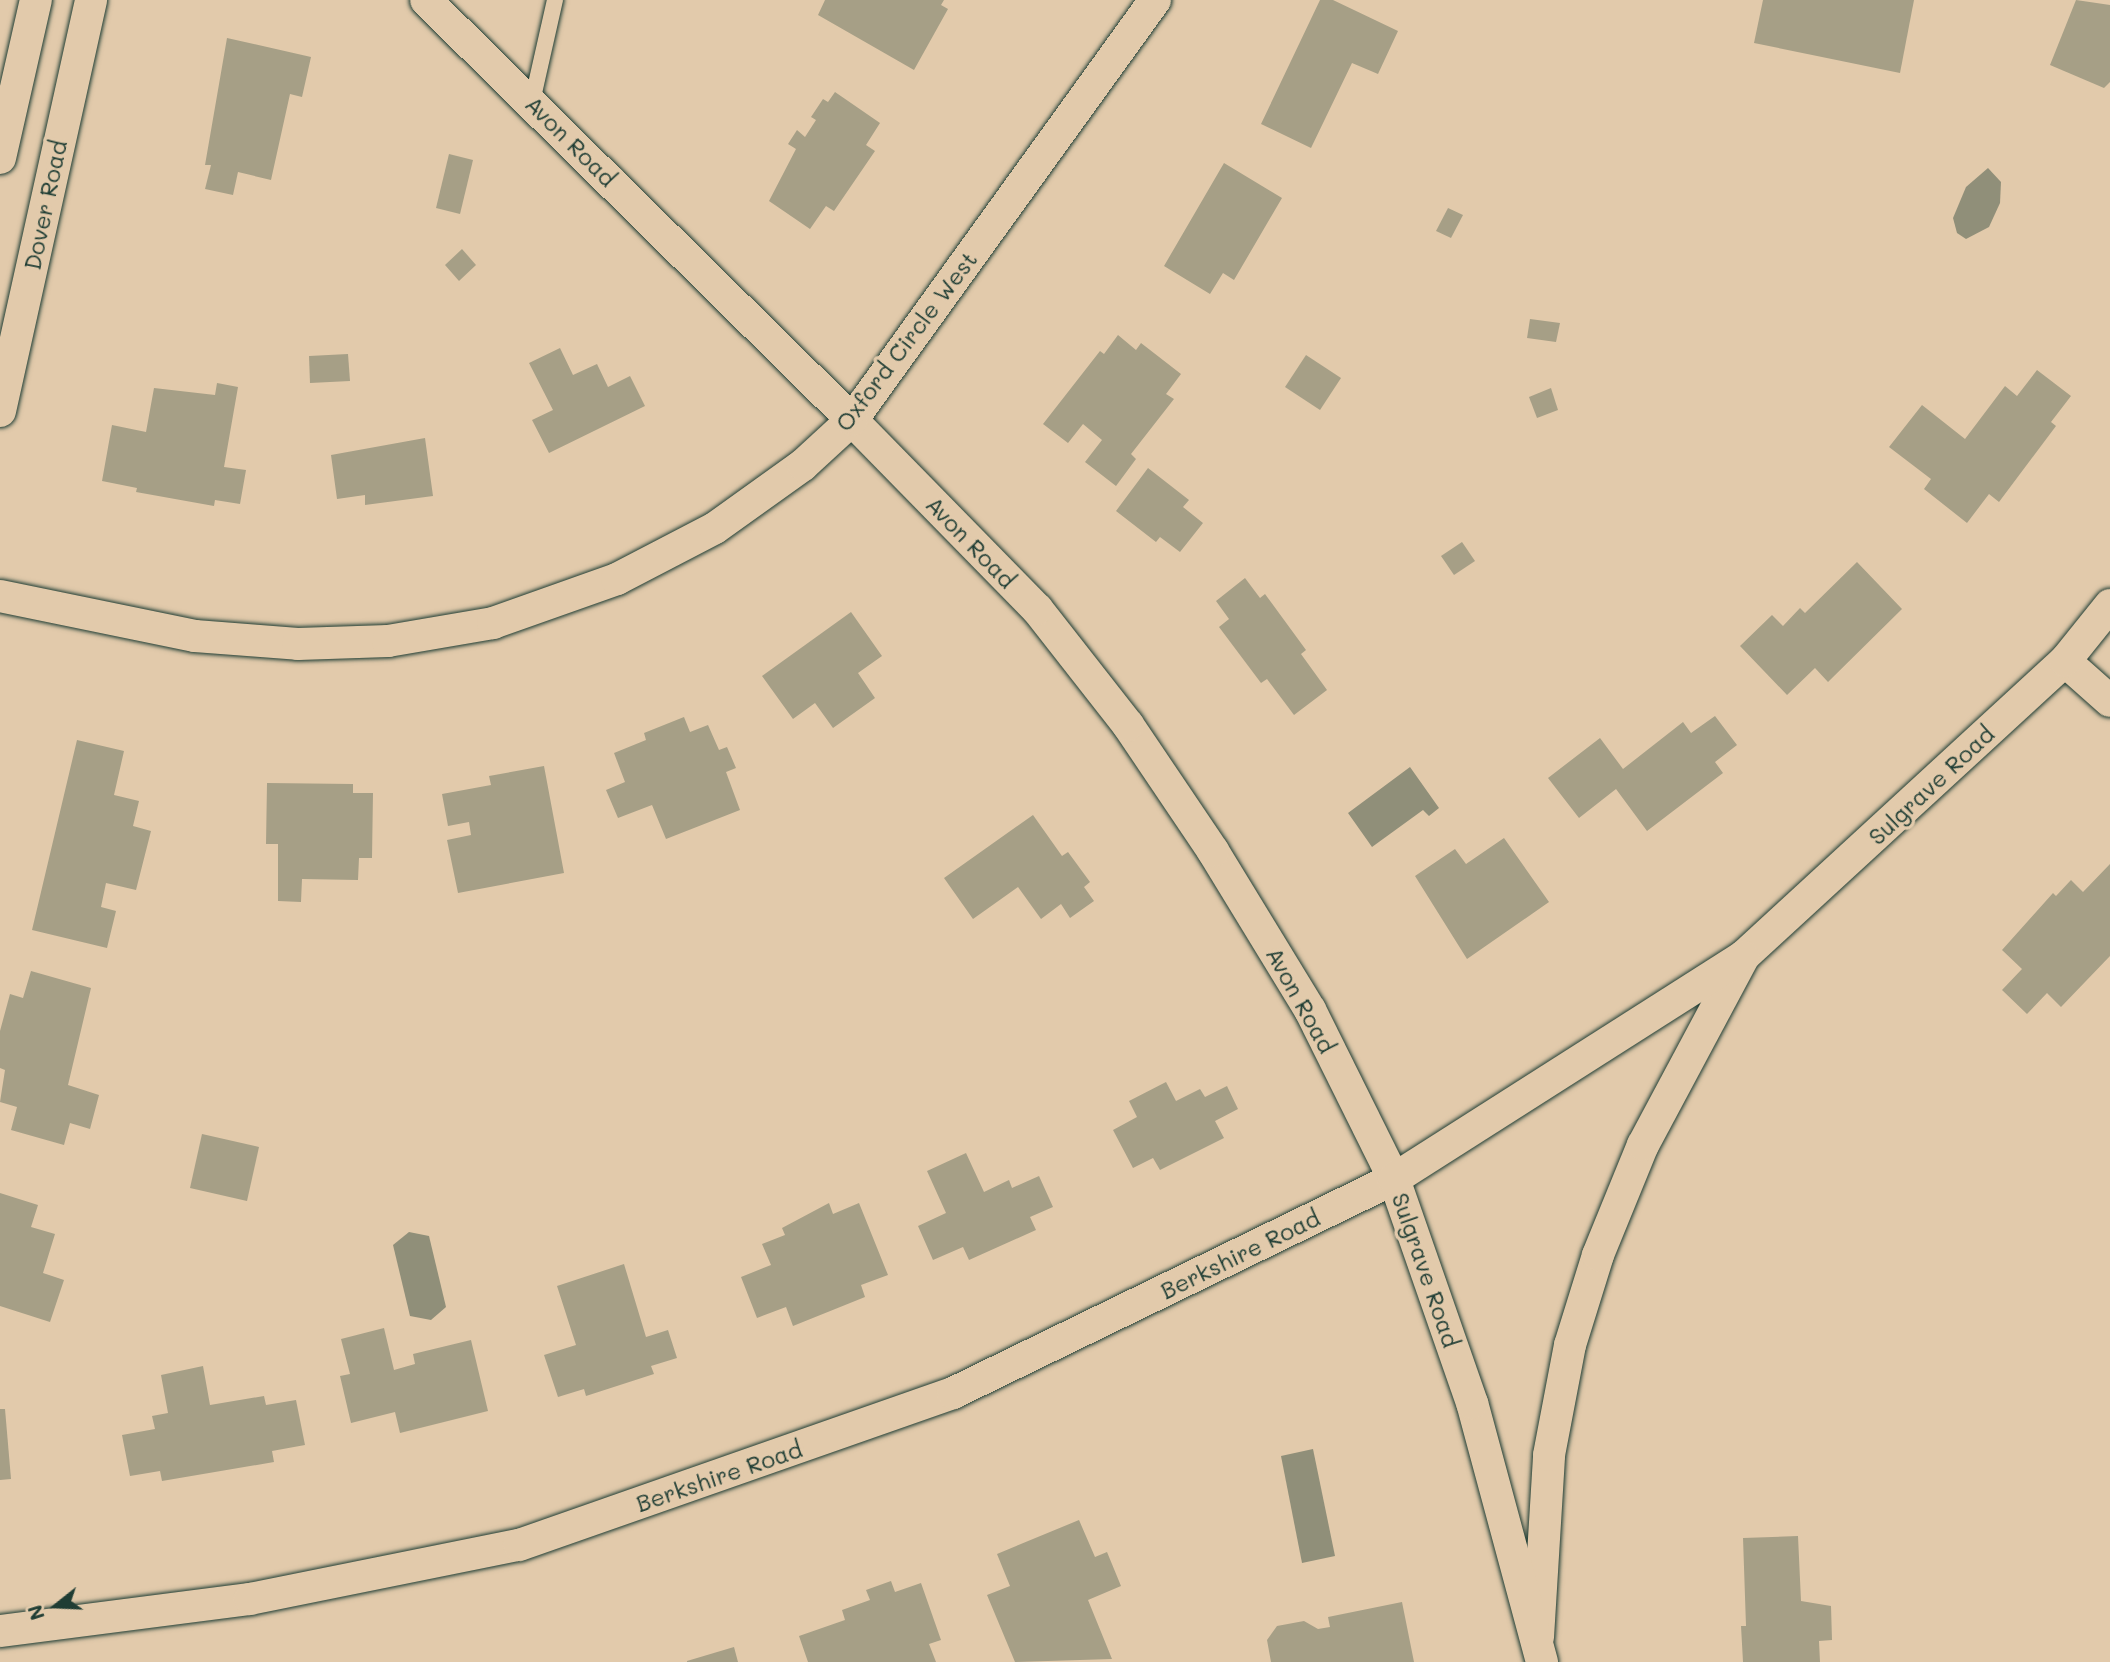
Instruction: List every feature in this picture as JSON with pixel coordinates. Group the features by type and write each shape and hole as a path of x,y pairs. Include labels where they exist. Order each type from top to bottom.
{"street":[{"path":"0,158 36,0"},
{"name":"Dover Road","path":"0,411 91,0"},
{"name":"Avon Road","path":"426,0 852,420 1037,608 1128,724 1213,851 1310,1010 1394,1179"},
{"name":"Oxford Circle West","path":"0,596 195,636 298,643 388,641 493,623 617,579 715,528 803,465 852,420 1155,0"},
{"name":"Sulgrave Road","path":"1540,1650 1472,1403 1394,1179 1744,956 2065,662 2110,605"},
{"path":"2065,662 2110,701"},
{"name":"Sulgrave Road","path":"1540,1650 1549,1455 1570,1345 1598,1255 1643,1146 1744,956"},
{"name":"Berkshire Road","path":"0,1631 250,1599 519,1545 953,1393 1394,1179"}],"lane":[{"path":"532,102 555,0"}],"shaded area":[{"path":"1988,168 2001,182 2000,203 1989,227 1966,239 1957,233 1953,218 1966,187"},
{"path":"1410,767 1439,808 1429,816 1423,810 1372,847 1348,813"},
{"path":"409,1232 429,1236 446,1307 431,1320 410,1316 393,1245"},
{"path":"1313,1449 1335,1556 1302,1563 1281,1456"}],"building":[{"path":"825,0 944,0 941,5 948,9 914,70 818,15"},
{"path":"1320,0 1333,0 1398,31 1378,74 1352,63 1311,148 1261,124"},
{"path":"1763,0 1914,0 1900,73 1754,43"},
{"path":"2076,0 2110,5 2110,82 2104,88 2050,65"},
{"path":"227,38 311,57 302,97 290,94 271,180 238,172 233,195 205,189 211,165 205,165"},
{"path":"835,92 880,123 866,145 875,151 834,211 826,206 810,229 769,201 796,149 788,144 797,130 805,137 816,120 811,117 823,99 828,102"},
{"path":"449,154 473,160 460,214 436,208"},
{"path":"1224,163 1282,198 1234,280 1223,273 1210,294 1164,266"},
{"path":"1448,208 1463,215 1451,238 1436,231"},
{"path":"462,249 476,265 459,281 445,265"},
{"path":"1530,319 1560,323 1556,342 1527,338"},
{"path":"1118,335 1136,350 1141,343 1181,374 1166,394 1174,399 1131,454 1136,459 1116,486 1085,462 1102,440 1083,424 1068,443 1043,424 1100,351 1104,354"},
{"path":"560,348 573,375 597,364 608,387 630,376 645,406 549,453 532,420 553,410 529,363"},
{"path":"348,354 350,381 310,383 309,356"},
{"path":"1306,355 1341,378 1320,410 1285,387"},
{"path":"2037,370 2071,396 2051,422 2056,426 1999,502 1989,494 1967,523 1924,489 1931,479 1889,447 1922,405 1965,439 2005,386 2017,396"},
{"path":"217,383 238,387 224,467 246,470 240,504 215,500 214,506 136,492 137,488 102,481 112,425 146,432 154,388 215,395"},
{"path":"1551,388 1558,410 1537,418 1529,397"},
{"path":"425,438 433,496 365,505 365,495 337,499 331,455"},
{"path":"1148,468 1189,500 1183,507 1203,523 1180,552 1160,537 1156,542 1116,511"},
{"path":"1462,542 1475,561 1454,575 1441,556"},
{"path":"1857,562 1902,609 1828,682 1815,668 1787,695 1740,646 1772,615 1783,626 1800,608 1805,613"},
{"path":"1245,578 1260,598 1265,594 1306,650 1301,654 1327,690 1294,715 1267,679 1261,683 1219,627 1229,619 1216,601"},
{"path":"851,612 882,656 858,673 875,698 833,728 815,703 793,719 762,676"},
{"path":"1715,716 1737,745 1715,762 1723,773 1647,831 1616,789 1579,818 1548,778 1600,738 1623,769 1683,722 1691,733"},
{"path":"684,717 690,732 708,725 719,750 727,747 736,768 726,772 740,810 666,839 652,805 618,818 606,790 625,782 614,753 646,740 644,733"},
{"path":"77,740 124,751 114,795 139,801 133,826 151,831 136,890 106,883 101,907 116,911 107,948 32,930"},
{"path":"544,766 564,873 458,893 447,840 471,835 469,822 448,826 442,794 491,785 489,776"},
{"path":"267,783 353,784 353,793 373,793 372,858 359,858 358,880 302,879 301,902 278,901 278,844 266,844"},
{"path":"1033,815 1062,856 1068,852 1090,882 1084,887 1094,901 1070,918 1061,904 1041,919 1018,887 973,919 944,878"},
{"path":"1504,838 1549,902 1467,959 1415,876 1455,849 1466,864"},
{"path":"2110,864 2110,956 2061,1007 2047,993 2027,1014 2002,990 2022,969 2002,950 2053,893 2056,896 2071,880 2083,892"},
{"path":"31,971 91,988 68,1085 99,1095 90,1129 70,1123 64,1145 11,1130 17,1107 0,1102 5,1070 0,1068 0,1031 10,994 23,998"},
{"path":"1166,1082 1176,1101 1200,1089 1205,1097 1227,1086 1238,1109 1215,1121 1224,1138 1160,1170 1153,1158 1133,1168 1113,1130 1137,1117 1129,1101"},
{"path":"202,1134 259,1147 247,1201 190,1188"},
{"path":"966,1153 984,1192 1009,1180 1012,1188 1039,1176 1053,1207 1030,1217 1036,1230 969,1260 963,1247 933,1260 918,1226 946,1213 927,1171"},
{"path":"0,1193 38,1205 31,1227 55,1234 43,1273 64,1280 50,1322 0,1306"},
{"path":"829,1203 833,1214 859,1203 888,1275 861,1285 865,1297 793,1326 786,1307 757,1318 741,1277 771,1265 762,1244 785,1235 782,1228"},
{"path":"624,1264 646,1337 668,1330 677,1358 651,1366 654,1374 586,1396 584,1389 558,1397 544,1355 576,1345 557,1286"},
{"path":"384,1328 394,1370 415,1364 413,1354 471,1340 488,1411 400,1433 395,1412 351,1423 340,1376 350,1374 341,1339"},
{"path":"203,1366 210,1405 264,1396 266,1405 296,1400 305,1445 272,1451 274,1462 162,1481 160,1471 130,1476 122,1435 155,1429 152,1416 168,1413 161,1375"},
{"path":"0,1409 5,1409 11,1479 0,1480"},
{"path":"1079,1520 1095,1557 1107,1552 1121,1586 1088,1600 1112,1659 1015,1662 987,1595 1010,1586 997,1554"},
{"path":"1798,1536 1801,1601 1831,1606 1832,1640 1819,1641 1820,1662 1743,1662 1741,1626 1746,1626 1743,1538"},
{"path":"891,1581 895,1592 921,1583 941,1640 929,1644 936,1662 808,1662 799,1636 845,1620 842,1610 870,1600 866,1590"},
{"path":"1402,1602 1414,1662 1271,1662 1267,1640 1277,1626 1304,1621 1318,1629 1330,1627 1328,1617"},
{"path":"734,1647 738,1662 687,1662 687,1661"}]}
